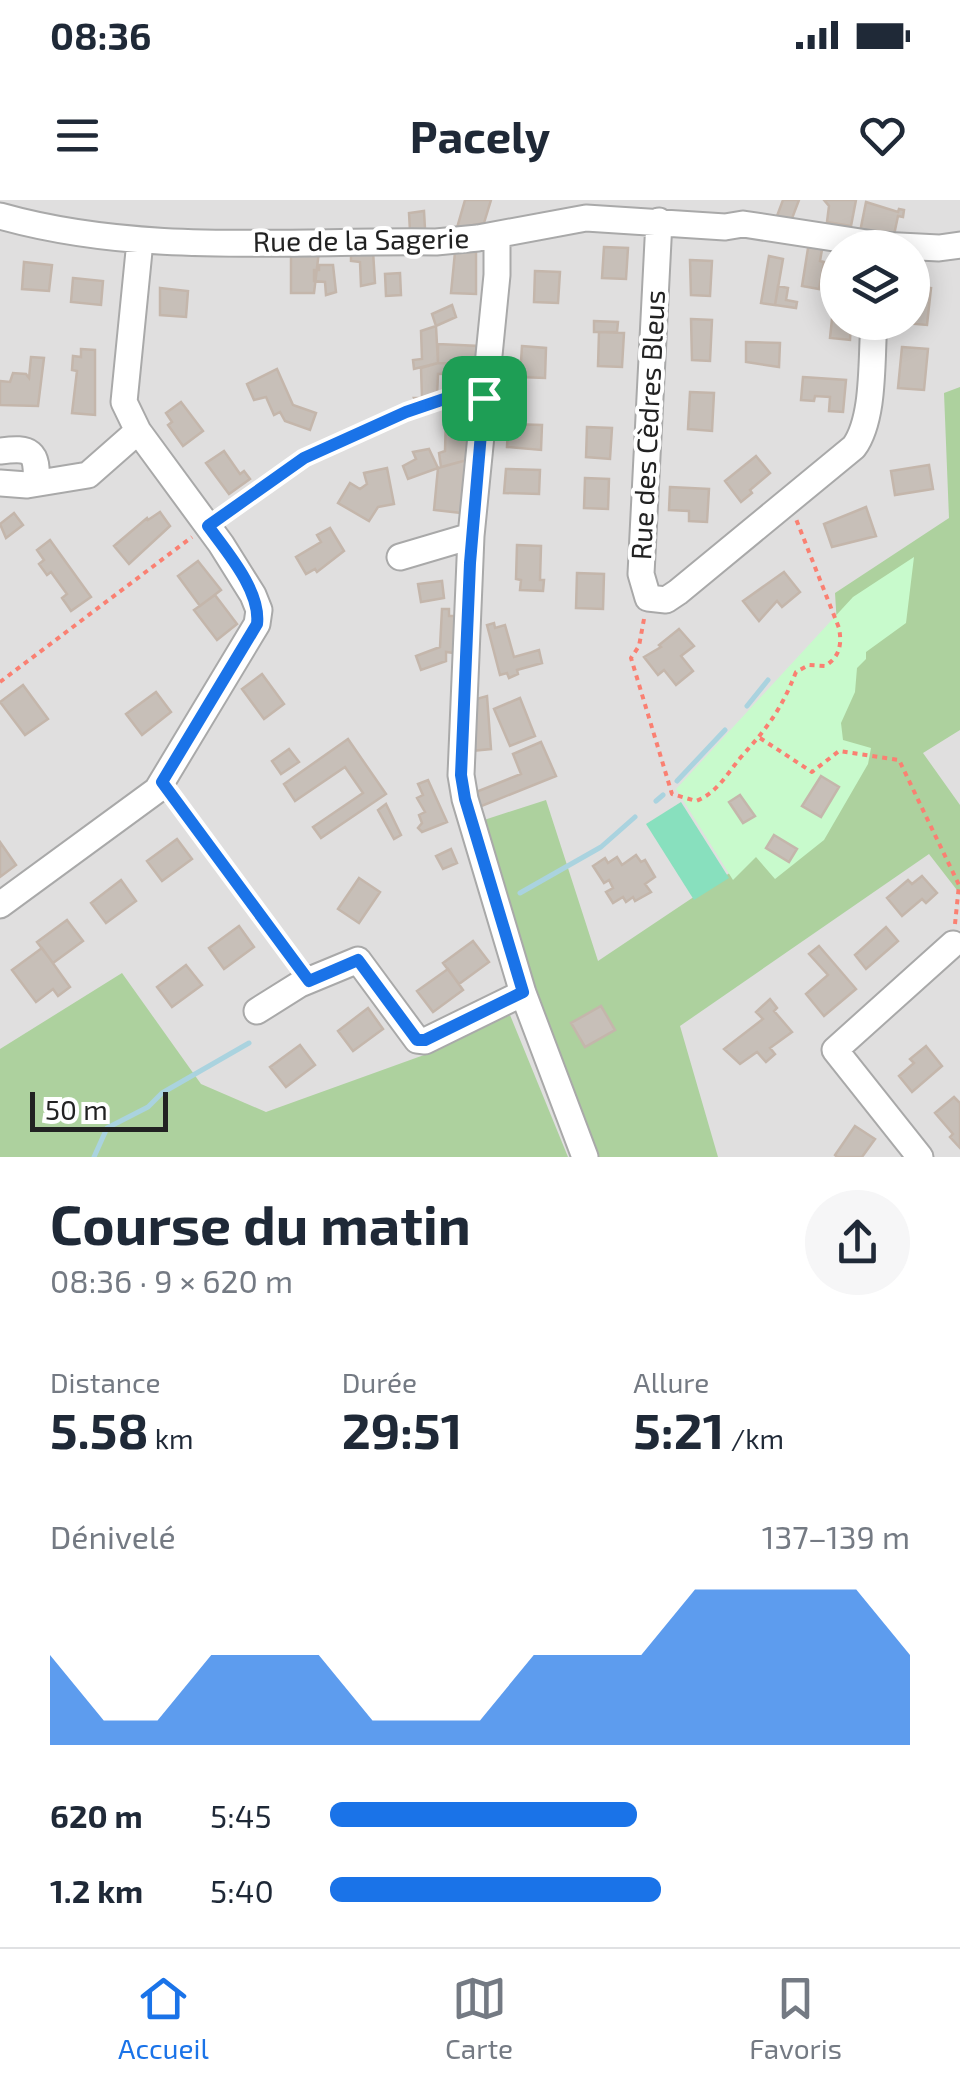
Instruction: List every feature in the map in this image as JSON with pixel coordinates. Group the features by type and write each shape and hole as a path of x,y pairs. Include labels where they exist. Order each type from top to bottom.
{"street":[{"name":"Rue de la Sagerie","path":"0,216 62,232 140,241 436,242 586,218 743,224 820,236"},
{"name":"Rue des Cèdres Bleus","path":"660,221 641,574 648,598 666,600 678,592 854,447 863,435 872,340"},
{"path":"497,235 497,275 472,536 461,775 523,992 585,1157"},
{"path":"0,906 157,790 257,624 259,610 253,595 138,431 124,402 140,241"},
{"name":"Rue de la Sagerie","path":"930,248 960,245"},
{"path":"0,483 36,484 88,475 138,431"},
{"path":"0,451 32,453 36,484"},
{"path":"400,557 472,536"},
{"path":"920,1157 835,1050 954,944"},
{"path":"257,1011 309,981 358,960 417,1040 425,1040 523,992"}],"path":[{"path":"0,682 208,526 318,450 440,398 484,398"},
{"path":"648,598 639,646 631,658 672,794 690,802 711,794 760,738 780,712 796,672 802,667 832,662 841,646 839,628 789,500"},
{"path":"760,738 812,772 839,752 899,760 960,885 954,944"},
{"path":"162,782 309,981"}],"shaded area":[{"path":"0,200 960,200 960,1157 0,1157"}],"green space":[{"path":"960,387 960,730 923,753 960,805 960,894 929,854 680,1026 718,1157 598,1157 528,972 484,820 546,800 598,961 740,866 842,706 835,593 949,518 944,393"},
{"path":"914,557 906,623 866,652 866,659 857,668 855,692 841,723 843,740 871,748 868,764 824,840 775,879 756,857 733,880 676,789 853,597"},
{"path":"681,802 729,878 694,900 646,824"},
{"path":"122,973 201,1084 266,1112 424,1055 510,1015 568,1157 0,1157 0,1049"}],"building":[{"path":"465,200 491,200 484,223 457,228"},
{"path":"783,200 799,200 791,221 777,216"},
{"path":"824,200 856,200 851,226 827,222 829,206"},
{"path":"866,202 898,212 904,210 903,217 898,216 895,230 860,230"},
{"path":"424,211 425,229 410,231 409,213"},
{"path":"809,242 820,244 819,289 802,286"},
{"path":"604,247 628,248 626,279 602,278"},
{"path":"291,251 319,251 314,293 291,293"},
{"path":"351,251 373,251 375,283 361,286 360,262 351,261"},
{"path":"455,252 476,252 476,294 451,293"},
{"path":"769,256 783,259 775,305 761,303"},
{"path":"690,260 712,261 710,296 691,295"},
{"path":"24,262 52,265 49,291 22,289"},
{"path":"319,265 333,265 336,292 326,295 325,282 314,281 314,270 319,270"},
{"path":"535,271 560,272 558,303 534,302"},
{"path":"400,273 401,295 386,296 385,274"},
{"path":"73,278 103,281 101,305 71,302"},
{"path":"778,286 788,288 786,300 797,302 796,308 775,305"},
{"path":"160,288 188,291 186,317 160,315"},
{"path":"452,305 456,317 436,326 432,314"},
{"path":"691,319 712,320 710,361 692,360"},
{"path":"594,321 618,322 617,332 594,332"},
{"path":"436,326 438,363 414,369 413,360 422,359 421,331"},
{"path":"599,332 624,333 622,367 598,366"},
{"path":"746,342 780,343 779,367 746,362"},
{"path":"438,344 479,346 477,364 438,363"},
{"path":"522,346 546,348 545,378 520,377"},
{"path":"902,347 928,349 924,390 898,388"},
{"path":"81,349 95,350 95,415 72,413 77,371 72,370 73,356 81,357"},
{"path":"31,357 44,358 38,406 0,405 0,381 10,382 13,373 29,378"},
{"path":"438,363 470,364 469,373 438,374 437,397 417,405 414,398 422,398 421,368"},
{"path":"277,369 293,405 316,413 310,430 285,421 280,412 274,415 266,397 254,400 247,384"},
{"path":"803,377 846,380 843,412 829,411 830,397 801,400"},
{"path":"690,392 714,393 712,431 688,429"},
{"path":"446,400 469,400 467,416 446,416"},
{"path":"181,402 203,431 183,446 168,425 172,422 166,413"},
{"path":"446,416 471,416 470,433 467,460 441,467 439,453 445,451"},
{"path":"508,424 542,425 541,450 507,447"},
{"path":"587,427 612,428 610,459 586,457"},
{"path":"429,449 438,468 408,479 403,466 416,459 413,452"},
{"path":"224,451 240,474 244,471 250,479 229,494 206,463"},
{"path":"756,456 770,473 741,502 725,481"},
{"path":"467,460 462,513 434,510 438,468"},
{"path":"929,465 933,489 895,495 891,471"},
{"path":"387,468 394,504 378,507 369,521 338,503 350,483 360,489 367,484 364,473"},
{"path":"506,469 540,470 539,494 504,493"},
{"path":"585,478 609,479 608,509 584,508"},
{"path":"670,487 709,489 707,522 689,521 689,511 669,510"},
{"path":"866,507 876,536 832,547 824,524"},
{"path":"160,512 170,526 129,564 114,546"},
{"path":"14,513 23,525 6,538 0,524"},
{"path":"330,528 344,551 317,572 315,569 306,574 296,557 321,542 317,535"},
{"path":"50,540 91,597 71,611 62,598 67,594 51,572 47,575 39,564 44,560 37,550"},
{"path":"517,545 541,546 543,591 520,590 521,580 516,579"},
{"path":"198,561 221,590 200,606 178,576"},
{"path":"784,572 800,592 782,607 777,601 759,621 743,601"},
{"path":"577,573 604,574 603,609 576,608"},
{"path":"442,581 444,598 421,602 418,584"},
{"path":"215,595 237,624 217,640 194,610"},
{"path":"442,609 449,609 449,616 456,616 454,653 446,652 446,661 421,670 416,656 440,647"},
{"path":"494,623 495,628 505,625 514,657 539,650 542,663 517,670 518,674 509,678 507,673 500,675 487,625"},
{"path":"679,629 694,646 681,656 693,671 676,685 664,670 658,675 644,657"},
{"path":"262,674 284,704 264,719 242,689"},
{"path":"23,685 48,719 25,735 0,702"},
{"path":"156,692 171,712 142,735 126,714"},
{"path":"487,696 491,749 470,751 473,700"},
{"path":"520,698 535,736 510,746 494,709"},
{"path":"348,739 386,794 321,838 313,827 363,793 345,767 295,801 284,784"},
{"path":"541,742 556,776 479,807 476,792 521,774 513,754"},
{"path":"289,749 299,762 281,774 272,761"},
{"path":"821,776 839,787 821,817 802,806"},
{"path":"428,780 447,822 422,832 418,828 422,823 419,815 425,812 417,798 423,795 418,784"},
{"path":"740,795 755,816 743,823 729,802"},
{"path":"386,804 401,835 394,839 378,810"},
{"path":"774,835 797,849 789,862 766,848"},
{"path":"177,839 192,859 162,881 147,861"},
{"path":"0,842 16,865 0,877"},
{"path":"451,849 457,863 443,869 436,856"},
{"path":"636,855 641,862 645,860 655,877 645,884 651,892 635,901 633,897 626,902 623,897 613,903 606,892 613,888 609,880 604,883 593,866 605,858 608,863 617,857 622,865"},
{"path":"922,876 937,893 926,903 922,899 902,916 887,898 908,880 912,884"},
{"path":"359,878 380,892 359,923 338,909"},
{"path":"121,880 136,901 106,923 91,903"},
{"path":"67,920 83,941 53,963 37,942"},
{"path":"239,926 254,947 224,969 209,948"},
{"path":"886,927 898,941 866,969 855,955"},
{"path":"473,941 489,962 459,984 443,963"},
{"path":"819,946 856,989 824,1016 806,994 828,975 809,954"},
{"path":"42,948 70,987 58,996 53,989 36,1002 12,970"},
{"path":"186,965 202,985 172,1007 157,987"},
{"path":"448,969 463,990 433,1012 417,991"},
{"path":"770,999 777,1008 774,1011 792,1032 770,1048 775,1054 766,1062 757,1052 740,1064 724,1049 763,1019 756,1012"},
{"path":"601,1006 615,1030 585,1047 571,1023"},
{"path":"368,1008 383,1029 353,1051 338,1031"},
{"path":"300,1045 315,1065 286,1087 270,1067"},
{"path":"926,1046 942,1066 912,1092 899,1076 914,1063 910,1059"},
{"path":"954,1097 960,1103 960,1148 935,1113"},
{"path":"855,1126 875,1139 862,1157 837,1157 835,1155"}],"waterway":[{"path":"747,706 768,680"},
{"path":"677,781 725,730"},
{"path":"656,801 663,795"},
{"path":"520,893 601,847 635,817"},
{"path":"94,1157 107,1128 148,1107 162,1093 249,1043"}],"route":[{"path":"440,398 484,398 470,563 461,775 523,992 425,1040 417,1040 358,960 309,981 162,782 257,624 259,610 253,595 208,526 318,450 440,398"}]}
